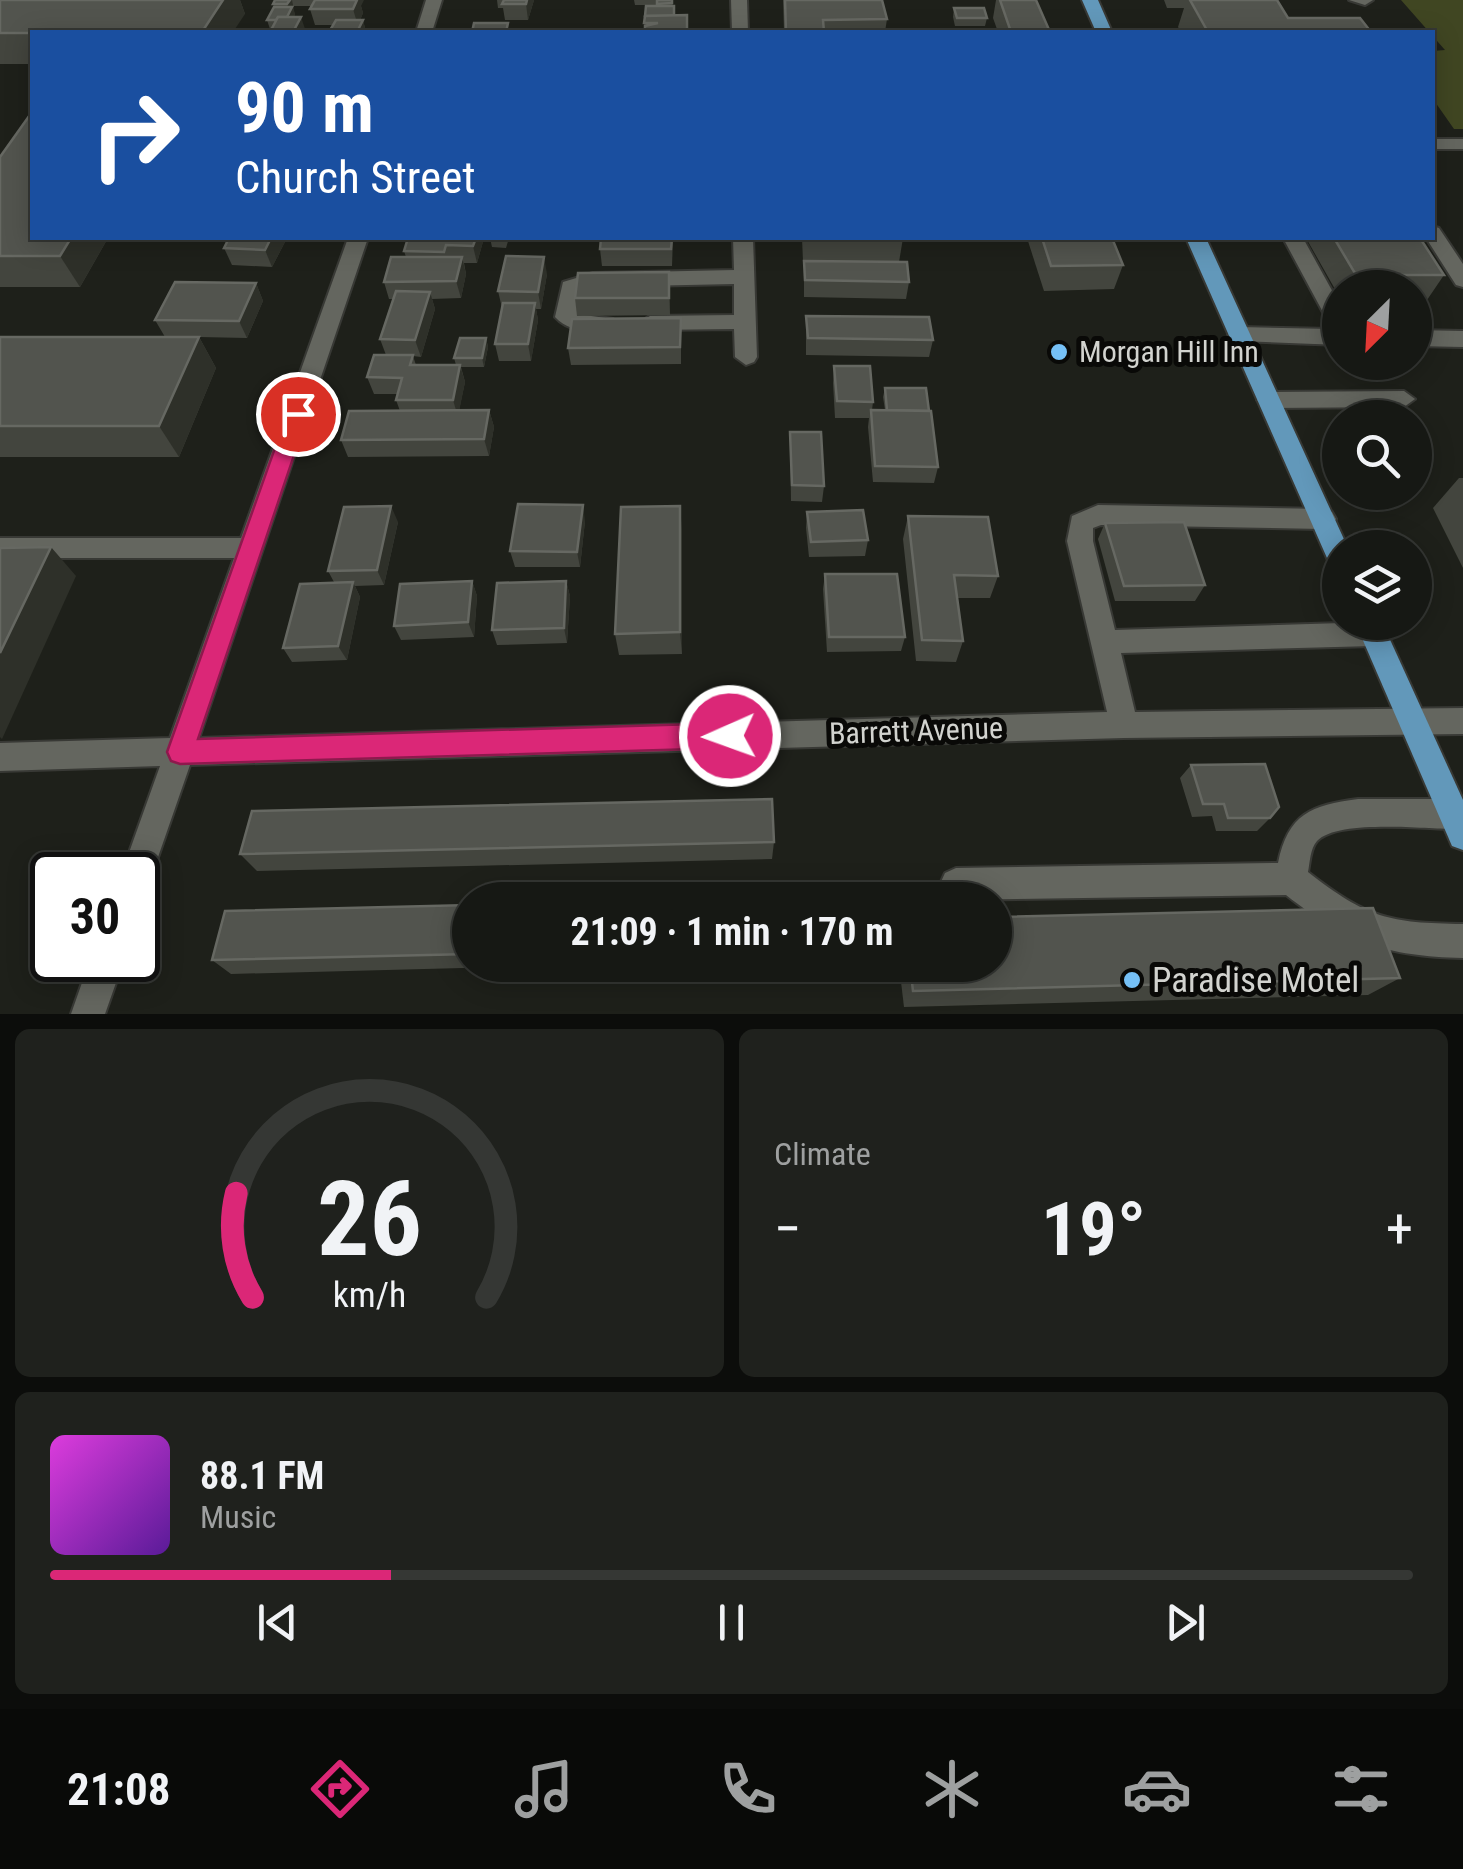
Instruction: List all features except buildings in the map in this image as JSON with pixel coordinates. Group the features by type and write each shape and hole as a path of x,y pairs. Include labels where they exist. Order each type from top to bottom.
{"main road":[{"path":"1090,0 1103,30"},
{"path":"1197,240 1328,530"},
{"path":"1376,640 1458,824"}],"street":[{"path":"425,30 434,0"},
{"path":"739,0 740,30"},
{"path":"1435,144 1463,144"},
{"path":"1435,237 1463,280"},
{"path":"145,852 357,240"},
{"path":"743,240 746,357"},
{"path":"1294,240 1322,292"},
{"path":"744,277 583,281 570,288 565,314 570,320 585,324 745,322"},
{"path":"1239,334 1322,336"},
{"path":"1432,338 1463,339"},
{"path":"1268,400 1322,400"},
{"path":"1124,724 1080,541 1081,523 1098,514 1323,519"},
{"path":"0,548 251,548"},
{"path":"1104,642 1322,631"},
{"name":"Barrett Avenue","path":"0,757 1124,724 1463,722"},
{"path":"1291,879 1298,842 1311,826 1341,816 1458,824"},
{"path":"1012,883 1291,879 1340,917 1372,934 1404,941 1463,941"},
{"path":"88,1014 99,982"}],"green space":[{"path":"1401,0 1463,0 1463,129 1454,129 1435,102 1435,51 1445,50 1435,39 1435,30 1427,30"}],"place":[{"name":"Morgan Hill Inn","path":"1059,352"},
{"name":"Paradise Motel","path":"1132,980"}],"route":[{"path":"298,414 180,752 730,736"}]}
